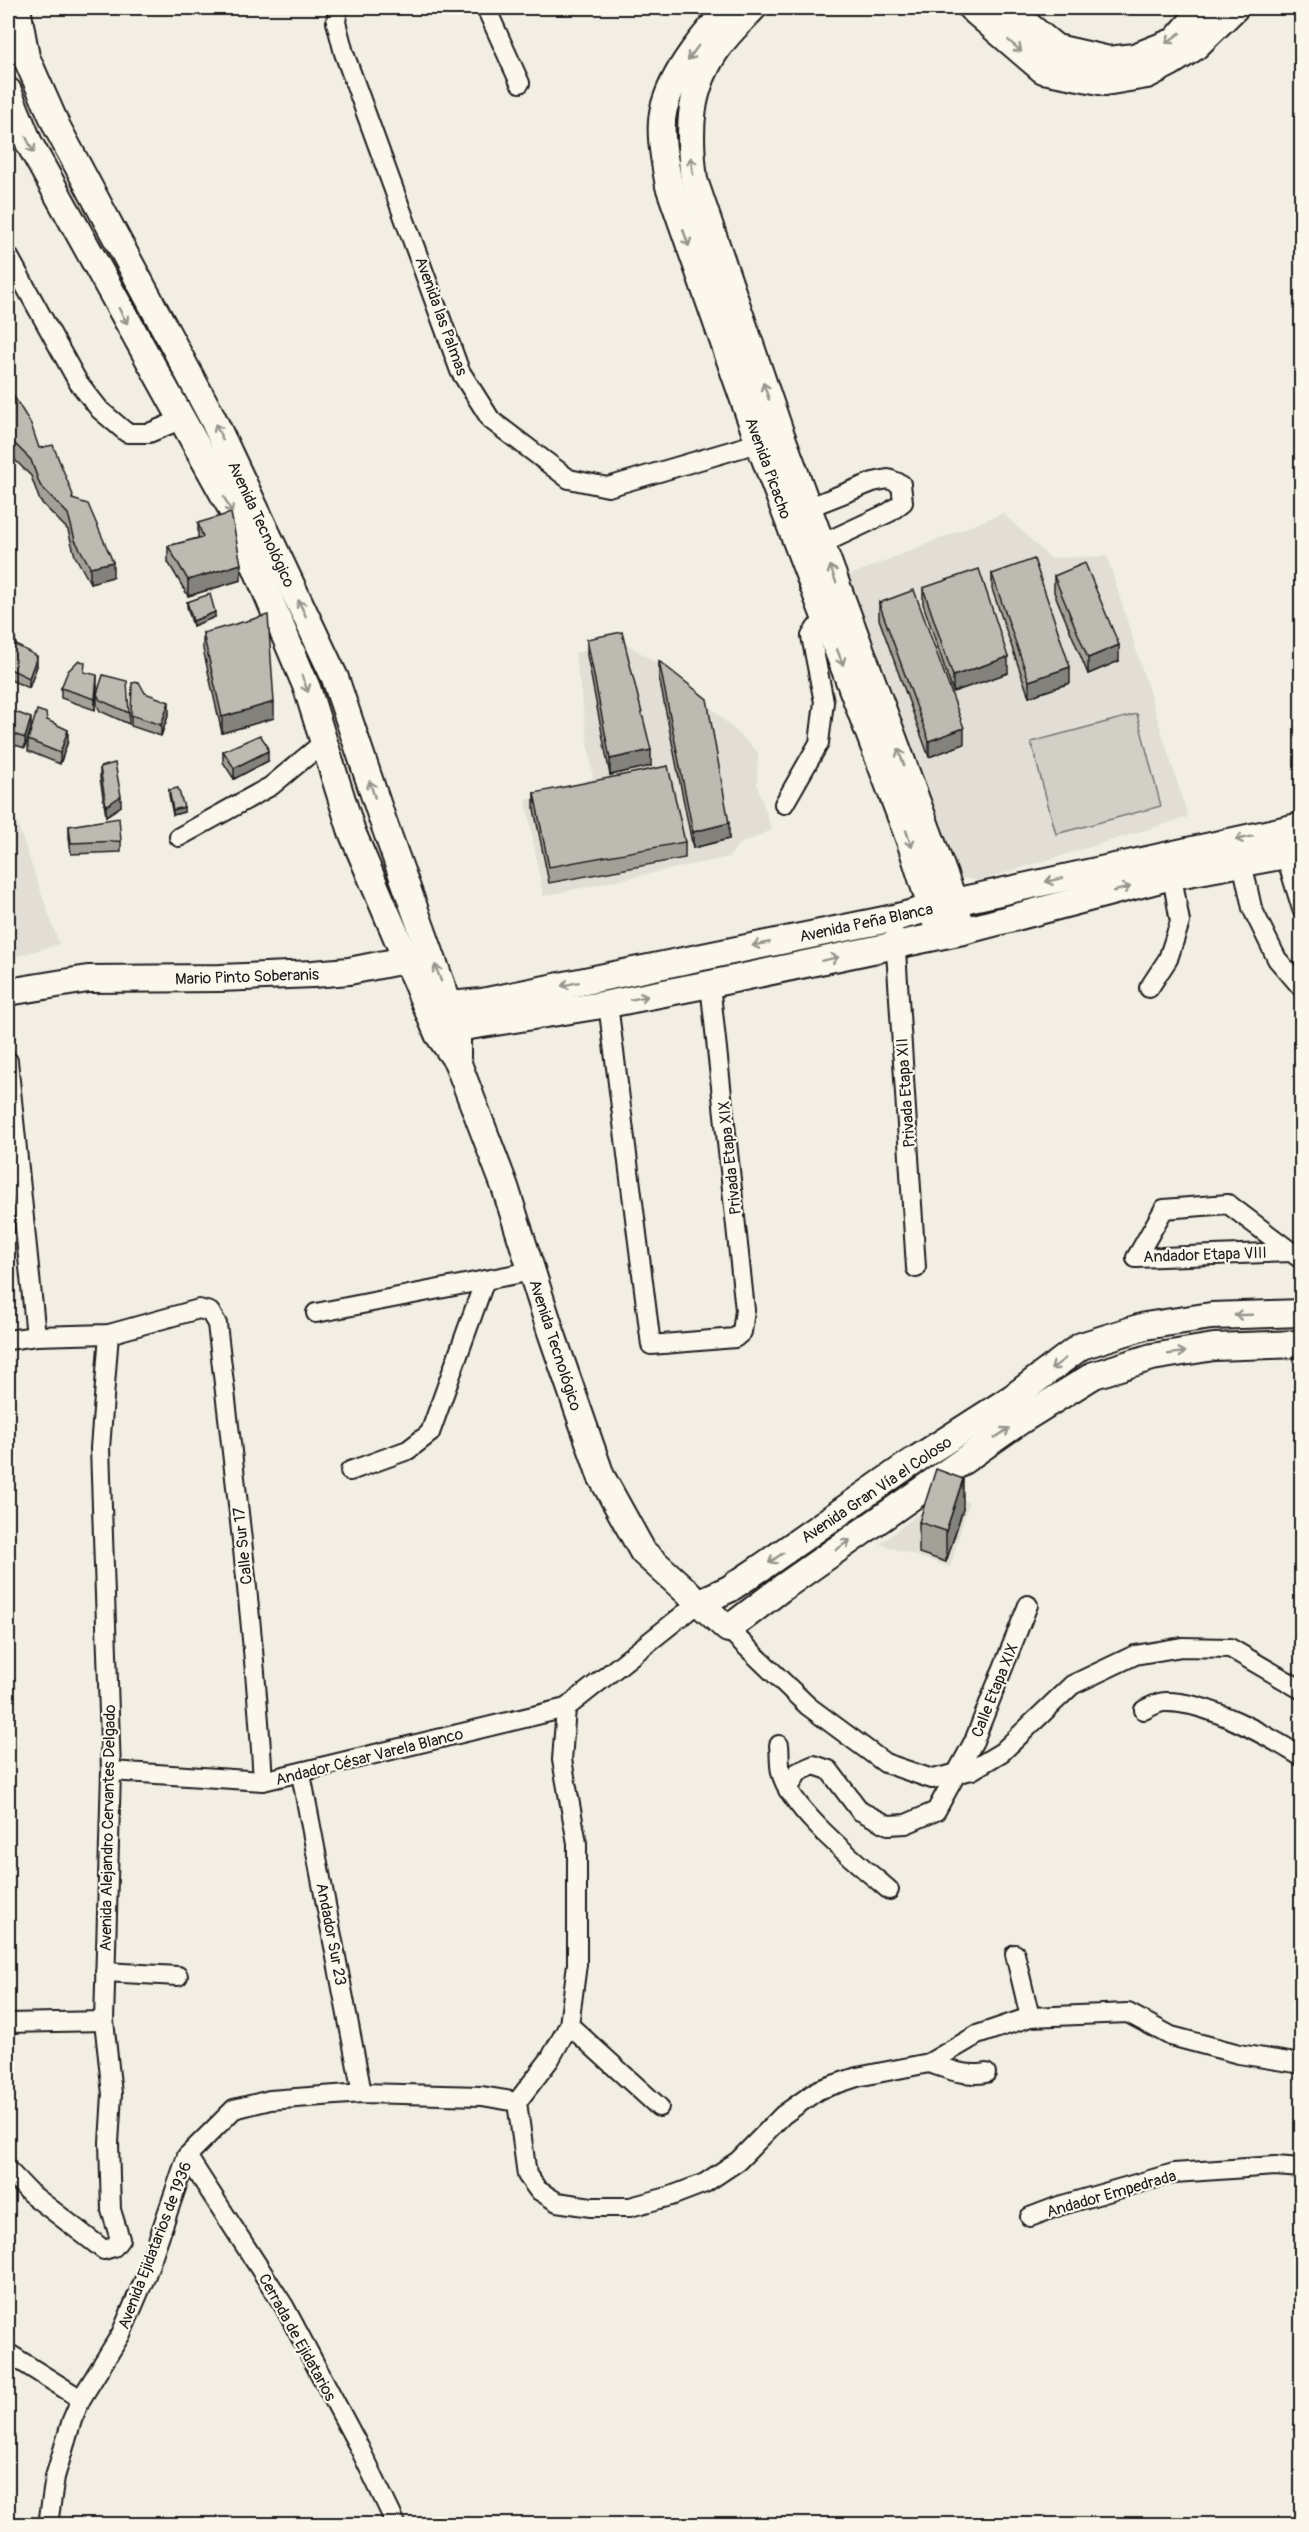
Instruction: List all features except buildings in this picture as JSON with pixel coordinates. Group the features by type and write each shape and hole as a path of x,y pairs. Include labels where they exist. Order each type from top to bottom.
{"main road":[{"name":"Avenida Tecnológico","path":"17,8 26,57 57,127 212,417 335,678 383,821 443,1020 505,1187 601,1476 643,1552 728,1629"},
{"name":"Avenida Picacho","path":"729,8 712,26 678,75 664,109 663,145 669,186 685,236 770,439 943,905 951,933"},
{"name":"Avenida Picacho","path":"753,8 719,46 700,80 691,111 689,141 694,180 770,439"},
{"path":"971,8 1043,70 1105,82 1147,75 1170,63 1195,46 1235,8"},
{"path":"1007,8 1056,48 1109,60 1134,57 1174,41 1204,8"},
{"name":"Avenida Tecnológico","path":"8,91 29,144 180,420 230,506 307,688 352,832 405,960 443,1020"},
{"name":"Avenida Picacho","path":"811,549 828,623 910,841 943,905"},
{"name":"Avenida Peña Blanca","path":"443,1020 482,1002 894,918 943,905 1294,827"},
{"name":"Avenida Peña Blanca","path":"443,1020 608,1004 710,984 951,933 1172,876 1293,853"},
{"name":"Mario Pinto Soberanis","path":"8,992 88,979 313,975 349,971 405,960"},
{"name":"Avenida Gran Vía el Coloso","path":"698,1604 729,1589 759,1569 909,1464 1012,1398 1081,1346 1145,1326 1211,1316 1302,1313"},
{"name":"Avenida Gran Vía el Coloso","path":"728,1629 1011,1427 1094,1375 1152,1357 1214,1347 1302,1344"}],"street":[{"name":"Avenida las Palmas","path":"338,8 336,22 344,53 460,371 491,420 569,479 608,487 770,439"},
{"path":"486,8 520,83"},
{"path":"8,255 78,382 100,410 127,433 149,433 180,420"},
{"path":"797,512 873,482 888,479 901,484 903,502 890,512 811,549"},
{"path":"784,804 819,743 824,702 811,636 816,628 828,623"},
{"path":"179,837 271,786 324,742"},
{"path":"1294,827 1293,853 1302,909"},
{"path":"1242,862 1252,908 1277,959 1302,988"},
{"path":"1149,988 1168,958 1180,922 1172,876"},
{"name":"Privada Etapa XII","path":"894,918 916,1268"},
{"name":"Privada Etapa XIX","path":"608,1004 651,1345 735,1338 742,1332 745,1310 710,984"},
{"path":"8,1061 36,1336"},
{"name":"Andador Etapa VIII","path":"1228,1204 1297,1256 1136,1258 1164,1209 1228,1204"},
{"path":"316,1312 532,1271"},
{"path":"350,1471 408,1450 430,1433 485,1280"},
{"name":"Calle Sur 17","path":"109,1334 199,1309 210,1312 217,1324 257,1679 263,1782"},
{"path":"8,1340 36,1336 109,1334"},
{"name":"Avenida Alejandro Cervantes Delgado","path":"8,2170 30,2193 104,2250 114,2247 120,2239 111,2210 109,2143 112,2094 104,2021 111,1771 100,1448 109,1334"},
{"name":"Avenida Gran Vía el Coloso","path":"476,1730 566,1708 698,1604"},
{"name":"Calle Etapa XIX","path":"788,1790 798,1772 814,1765 829,1770 860,1811 888,1825 906,1824 936,1811 974,1741 1028,1605"},
{"path":"728,1629 808,1706 885,1763 932,1779 972,1770 1002,1752 1072,1685 1135,1655 1182,1647 1230,1648 1302,1690"},
{"path":"1144,1710 1163,1701 1207,1709 1270,1737 1302,1757"},
{"path":"566,1708 562,1760 577,1843 577,1964 569,2025 550,2059 517,2102 526,2175 538,2190 557,2202 591,2207 630,2207 671,2196 705,2183 738,2161 783,2115 818,2090 857,2077 929,2063 977,2035 1030,2017 1128,2013 1172,2036 1239,2054 1302,2064"},
{"name":"Andador César Varela Blanco","path":"111,1771 263,1782 476,1730"},
{"path":"779,1745 780,1772 788,1790 833,1843 889,1890"},
{"name":"Andador Sur 23","path":"302,1774 362,2093"},
{"path":"1015,1954 1030,2017"},
{"path":"105,1972 178,1976"},
{"path":"8,2023 104,2021"},
{"path":"569,2025 658,2107"},
{"path":"929,2063 962,2073 974,2075 986,2073"},
{"name":"Avenida Ejidatarios de 1936","path":"48,2524 55,2477 81,2399 121,2334 145,2278 188,2156 234,2109 270,2100 362,2093 482,2096 517,2102"},
{"name":"Cerrada de Ejidatarios","path":"188,2156 284,2306 359,2447 396,2524"},
{"name":"Andador Empedrada","path":"1030,2217 1059,2206 1174,2173 1275,2166 1302,2168"},
{"path":"8,2353 81,2399"}],"shaded area":[{"path":"1003,513 1050,558 1107,556 1188,817 979,881 958,877 838,580"},
{"path":"621,641 674,673 758,752 757,785 772,830 738,845 729,857 543,896 526,800 593,778 575,653"},
{"path":"1137,714 1161,806 1056,834 1031,742"},
{"path":"8,797 59,944 8,959"},
{"path":"946,1492 969,1502 950,1567 880,1544"}]}
